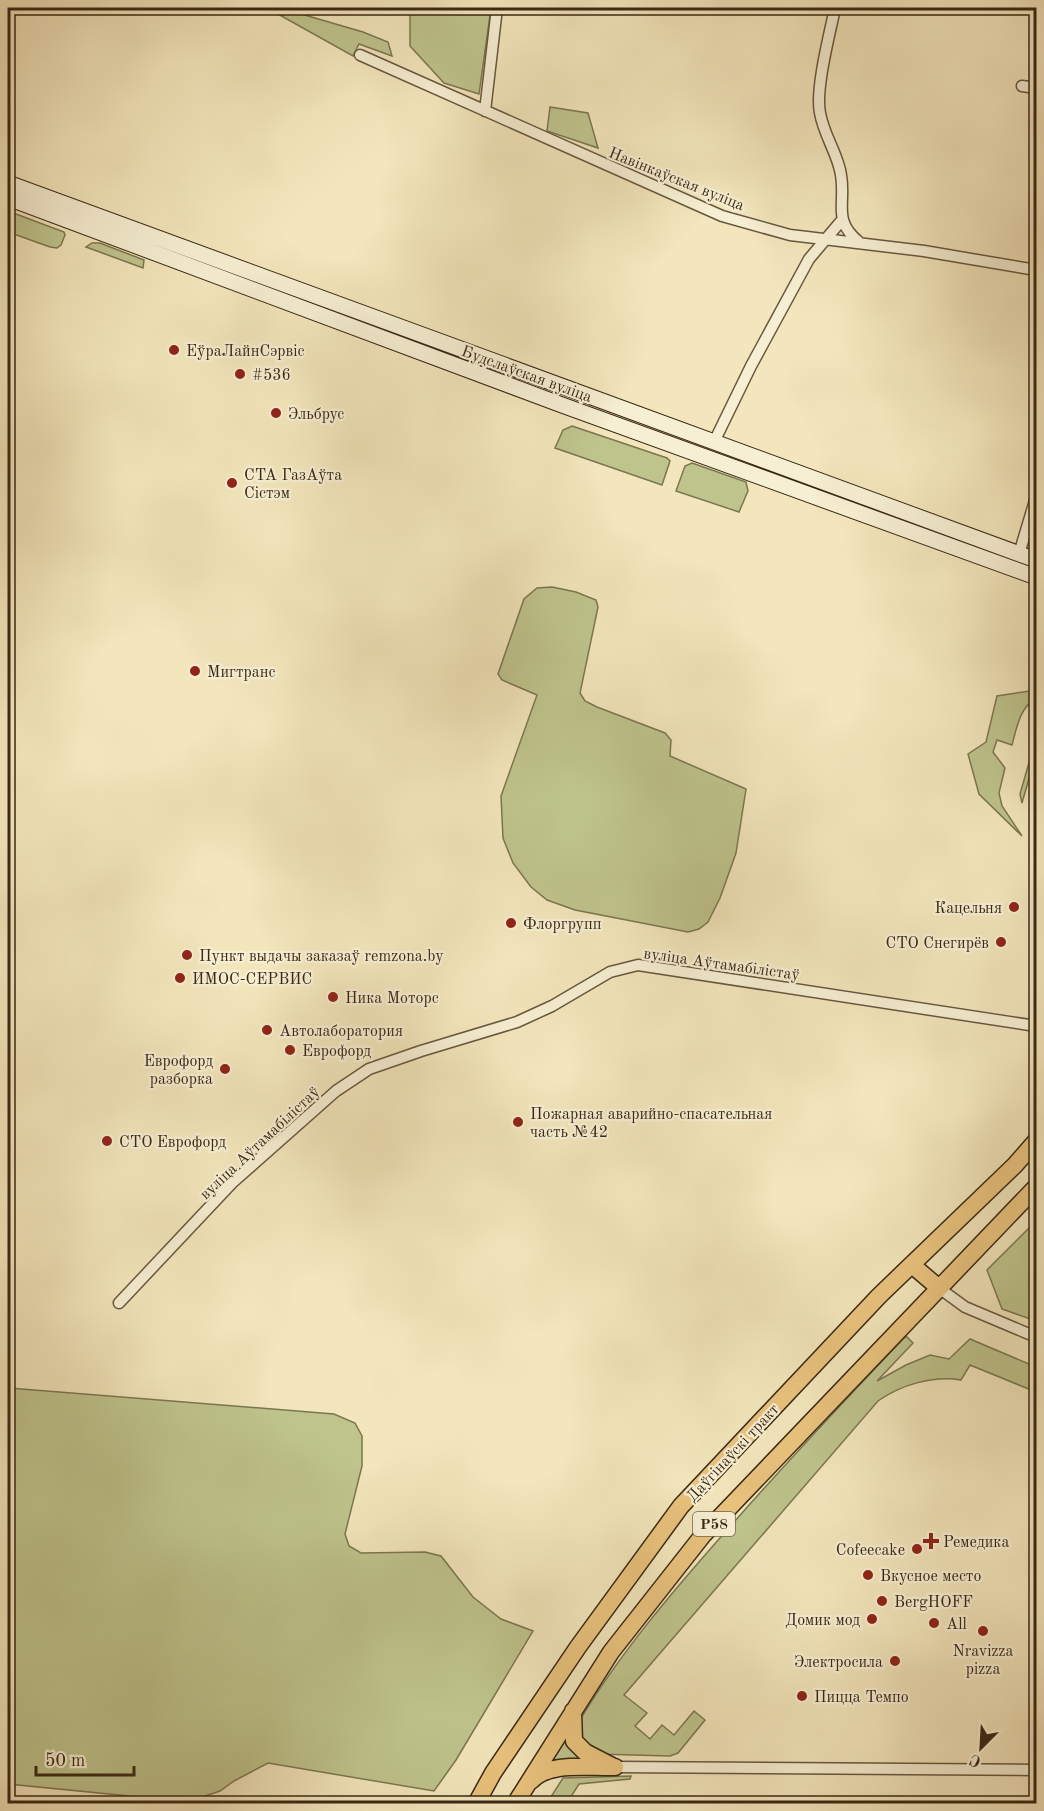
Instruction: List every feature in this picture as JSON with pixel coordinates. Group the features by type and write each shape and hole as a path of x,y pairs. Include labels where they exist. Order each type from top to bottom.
{"main road":[{"name":"Будслаўская вуліца","path":"8,183 1036,560"},
{"name":"Будслаўская вуліца","path":"8,198 562,405 1036,577"},
{"name":"Даўгінаўскі тракт","path":"476,1803 493,1773 578,1647 681,1506 879,1296 1015,1165 1036,1141"},
{"name":"Р58","path":"515,1803 611,1652 703,1535 1036,1186"},
{"path":"912,1265 939,1288"},
{"path":"573,1711 574,1741 585,1752 615,1767"},
{"path":"524,1788 543,1771 564,1768 615,1767"}],"street":[{"path":"485,111 497,8"},
{"path":"835,8 823,71 819,109 826,137 841,173 842,220 847,232 859,243"},
{"name":"Навінкаўская вуліца","path":"360,55 722,216 790,235 1036,270"},
{"path":"1022,86 1036,88"},
{"path":"714,442 751,366 809,259 842,220"},
{"path":"790,235 806,246 809,259"},
{"path":"1018,554 1036,497"},
{"name":"вуліца Аўтамабілістаў","path":"119,1303 232,1183 351,1080 369,1069 517,1022 552,1006 610,972 638,965 1036,1026"},
{"path":"939,1288 965,1307 1036,1337"},
{"path":"615,1767 1036,1770"}],"green space":[{"path":"267,8 286,8 363,32 388,42 392,56 359,44 353,56"},
{"path":"410,8 491,8 479,94 444,83 410,46"},
{"path":"550,107 588,113 598,148 547,131"},
{"path":"8,211 64,232 61,245 57,248 50,247 8,232"},
{"path":"92,243 100,243 144,260 143,268 86,247"},
{"path":"572,426 667,458 670,461 662,485 555,448 563,430"},
{"path":"692,463 746,482 748,491 739,512 676,491 685,466"},
{"path":"552,587 576,592 596,600 598,607 580,693 585,701 665,733 671,740 670,756 746,789 736,853 720,898 708,922 699,929 688,932 575,910 547,900 531,887 513,863 503,838 501,796 537,695 502,680 498,674 524,599 537,588"},
{"path":"1036,690 1036,698 1026,707 1020,718 1012,745 997,740 993,752 1005,768 999,793 1002,806 1022,836 979,794 968,754 986,742 997,696"},
{"path":"1030,759 1034,761 1022,803 1020,794"},
{"path":"1036,1221 1036,1321 1002,1309 987,1270"},
{"path":"906,1336 913,1343 877,1381 930,1355 949,1359 970,1339 1036,1367 1036,1392 970,1365 961,1380 928,1380 897,1390 878,1401 624,1695 647,1713 635,1726 650,1739 662,1725 674,1735 694,1711 705,1720 678,1753 670,1756 596,1754 585,1750 577,1725 610,1674 647,1624 749,1505"},
{"path":"9,1388 334,1414 355,1423 362,1436 362,1466 345,1534 349,1546 361,1553 425,1552 441,1556 473,1597 501,1619 533,1631 456,1760 434,1791 268,1763 220,1791 180,1801 8,1784"},
{"path":"567,1732 590,1760 546,1763"},
{"path":"631,1776 630,1779 579,1784 567,1803 547,1803 563,1778"}],"place":[{"name":"ЕўраЛайнСэрвіс","path":"174,350"},
{"name":"#536","path":"240,374"},
{"name":"Эльбрус","path":"276,413"},
{"name":"СТА ГазАўта Сістэм","path":"232,483"},
{"name":"Мигтранс","path":"195,671"},
{"name":"Кацельня","path":"1014,907"},
{"name":"Флоргрупп","path":"511,923"},
{"name":"СТО Cнегирёв","path":"1001,942"},
{"name":"Пункт выдачы заказаў remzona.by","path":"187,955"},
{"name":"ИМОС-СЕРВИС","path":"180,978"},
{"name":"Ника Моторс","path":"333,997"},
{"name":"Автолаборатория","path":"267,1030"},
{"name":"Еврофорд","path":"290,1050"},
{"name":"Еврофорд разборка","path":"225,1069"},
{"name":"Пожарная аварийно-спасательная часть №42","path":"518,1122"},
{"name":"СТО Еврофорд","path":"107,1141"},
{"name":"Ремедика","path":"931,1541"},
{"name":"Cofeecake","path":"917,1549"},
{"name":"Вкусное место","path":"868,1575"},
{"name":"BergHOFF","path":"882,1601"},
{"name":"Домик мод","path":"872,1619"},
{"name":"All","path":"934,1623"},
{"name":"Nravizza pizza","path":"983,1631"},
{"name":"Электросила","path":"895,1661"},
{"name":"Пицца Темпо","path":"802,1696"}]}
